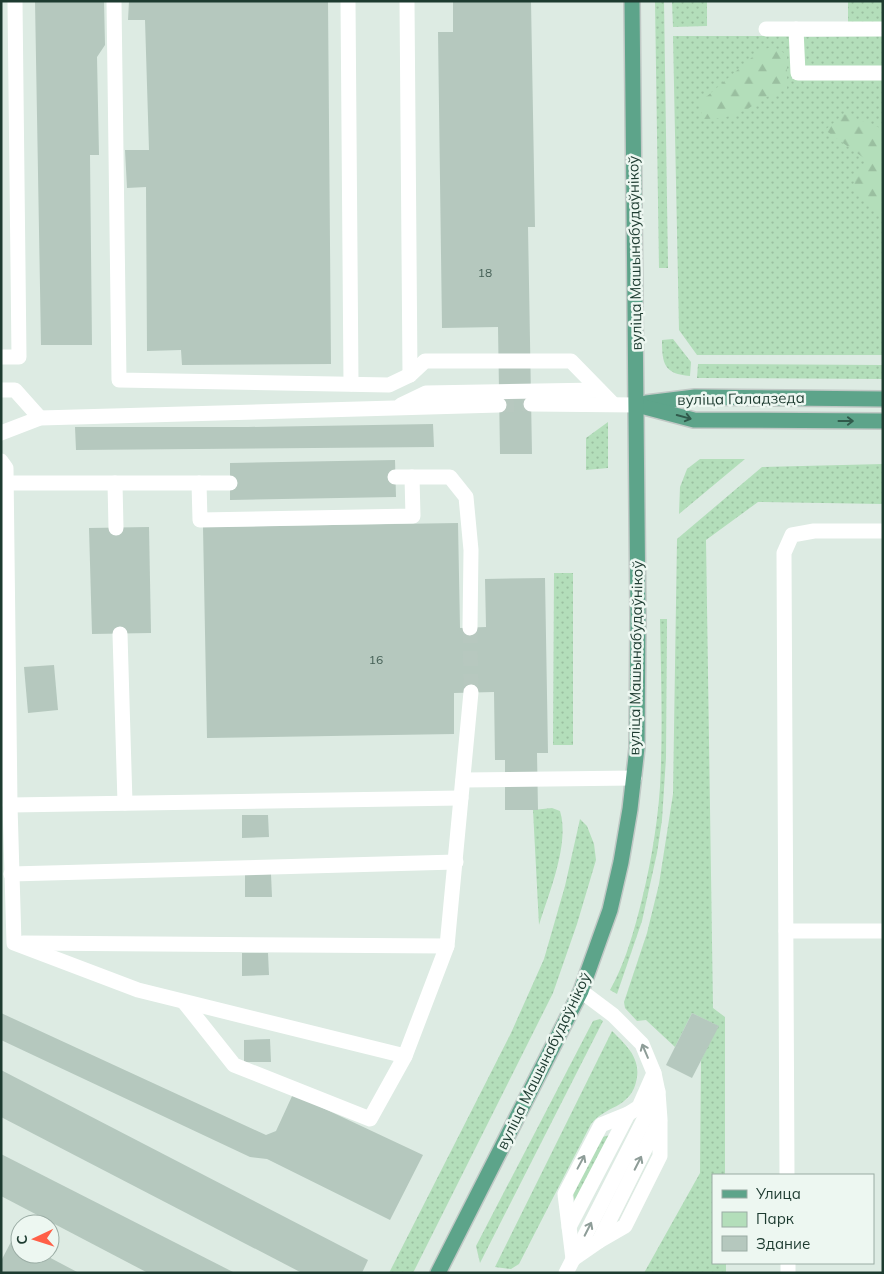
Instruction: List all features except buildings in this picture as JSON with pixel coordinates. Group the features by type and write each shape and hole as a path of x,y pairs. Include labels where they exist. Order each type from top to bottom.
{"main road":[{"name":"вуліца Машынабудаўнікоў","path":"438,1273 581,991 610,910 621,862 634,778 637,748 638,636 632,1"},
{"name":"вуліца Галадзеда","path":"637,405 694,397 883,399"},
{"name":"вуліца Галадзеда","path":"637,405 694,420 883,421"}],"lane":[{"path":"1,357 19,357 15,1"},
{"path":"114,1 119,380 389,385 410,375 424,361 570,361 613,404"},
{"path":"348,1 351,384"},
{"path":"406,1 410,375"},
{"path":"766,29 883,29"},
{"path":"796,29 798,73 883,73"},
{"path":"1,390 15,390 40,418"},
{"path":"395,408 426,393 599,390"},
{"path":"531,404 637,405"},
{"path":"1,433 40,418 500,405"},
{"path":"1,461 6,468 7,483 11,874 14,943"},
{"path":"395,477 450,477 466,496 471,550 470,628"},
{"path":"199,483 200,520 413,516 412,477"},
{"path":"7,483 230,483"},
{"path":"115,483 116,528"},
{"path":"787,1174 784,553 792,535 814,530 883,530"},
{"path":"120,634 125,803"},
{"path":"184,1002 234,1065 370,1119 405,1056 447,946 471,692"},
{"path":"463,780 634,778"},
{"path":"10,805 462,798"},
{"path":"11,874 456,862"},
{"path":"786,930 883,931"},
{"path":"14,943 447,946"},
{"path":"14,943 138,990 405,1056"},
{"path":"569,1266 599,1241 660,1119 658,1092 654,1073 642,1044 613,1015 581,991"},
{"path":"569,1266 569,1227 565,1194 601,1125 628,1114 639,1107 654,1073"},
{"path":"569,1266 658,1092"}],"green space":[{"path":"655,1 664,1 668,268 659,268"},
{"path":"672,1 707,1 707,26 673,27"},
{"path":"848,2 883,2 883,23 848,24"},
{"path":"673,36 792,36 792,79 883,80 883,355 697,355 679,330"},
{"path":"883,36 883,68 800,69 799,37"},
{"path":"773,46 787,55 787,89 766,97 746,110 723,118 704,119 698,104 757,53"},
{"path":"844,114 883,129 883,214 879,215 853,190 856,176 868,161 825,130"},
{"path":"673,339 691,362 690,376 675,373 666,366 662,340"},
{"path":"698,364 883,365 883,379 697,378"},
{"path":"608,422 608,468 586,470 586,438"},
{"path":"700,459 745,459 679,514 680,487 687,469"},
{"path":"883,464 883,504 758,502 706,540 713,1008 725,1017 725,1174 712,1174 712,1264 726,1264 726,1273 644,1273 700,1173 701,1060 718,1026 692,1013 675,1047 646,1020 637,1021 625,1008 624,1002 647,933 659,884 673,794 677,539 762,467"},
{"path":"554,573 573,573 573,745 553,745"},
{"path":"660,619 667,619 666,758 662,820 657,853 642,921 617,994 610,990 626,954 638,915 649,868 657,819 661,745"},
{"path":"552,808 560,811 562,838 557,868 539,925 533,810"},
{"path":"580,819 587,826 594,844 596,860 577,924 553,993 413,1273 389,1273 511,1033 544,959 565,886"},
{"path":"600,1019 603,1021 480,1263 476,1246 593,1021"},
{"path":"612,1031 628,1048 635,1060 637,1074 634,1088 623,1102 601,1114 591,1124 519,1264 511,1269 495,1267"},
{"path":"610,1135 575,1203 573,1193 602,1137"}],"tunnel":[{"path":"499,405 531,404"},
{"path":"470,628 471,692"}]}
